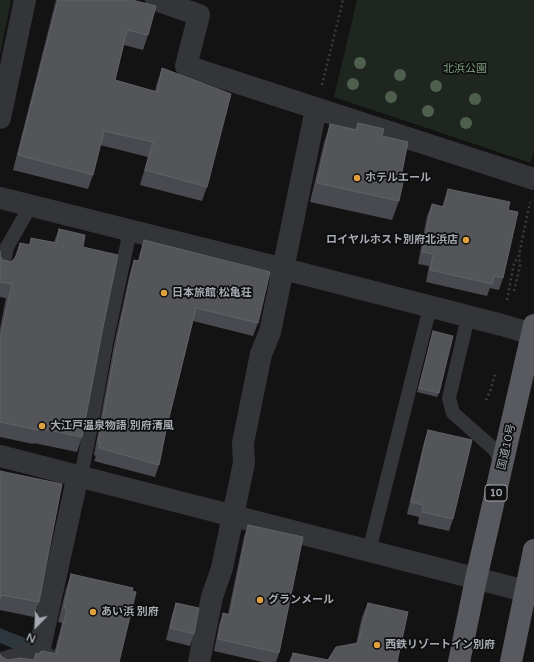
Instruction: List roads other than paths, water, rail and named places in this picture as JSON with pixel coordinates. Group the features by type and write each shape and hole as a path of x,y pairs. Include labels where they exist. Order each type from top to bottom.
{"highway":[{"name":"国道10号","path":"459,662 476,579 533,330"},
{"path":"511,662 534,550"}],"street":[{"path":"0,118 25,0"},
{"path":"156,0 200,15 186,66 318,100 532,188"},
{"path":"199,662 212,597 222,568 244,462 243,443 261,354 270,332 318,100"},
{"path":"0,198 430,307 533,330"},
{"path":"0,456 525,591"},
{"path":"5,662 34,650 79,476"}],"lane":[{"path":"3,268 7,247 31,206"},
{"path":"79,476 94,411 106,343 130,231"},
{"path":"369,551 430,307"},
{"path":"468,316 449,398 453,413 495,450 502,465"}],"place":[{"name":"ホテルエール","path":"357,178"},
{"name":"ロイヤルホスト別府北浜店","path":"466,240"},
{"name":"日本旅館 松亀荘","path":"164,293"},
{"name":"大江戸温泉物語 別府清風","path":"42,426"},
{"name":"グランメール","path":"260,600"},
{"name":"あい浜 別府","path":"93,612"},
{"name":"西鉄リゾートイン別府","path":"377,645"}],"park label":[{"name":"北浜公園","path":"465,69"}]}
